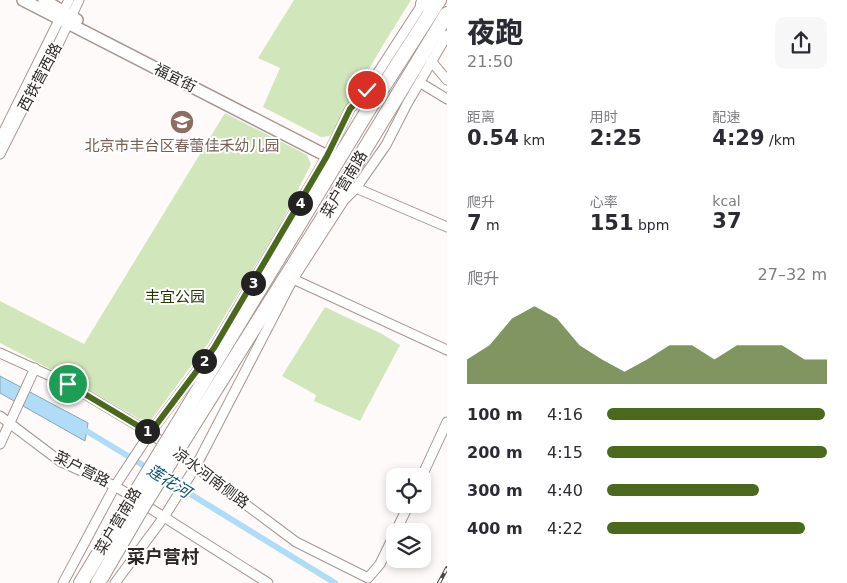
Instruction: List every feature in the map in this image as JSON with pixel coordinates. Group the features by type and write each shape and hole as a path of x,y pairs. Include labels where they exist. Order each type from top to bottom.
{"highway":[{"name":"菜户营南路","path":"81,583 135,507 363,120 439,0"},
{"name":"菜户营南路","path":"182,430 323,218 447,14"},
{"path":"323,218 344,200"},
{"name":"菜户营南路","path":"98,583 135,507"}],"main road":[{"name":"福宜街","path":"23,0 84,25 329,153"},
{"name":"福宜街","path":"44,0 65,18"}],"street":[{"name":"西铁营西路","path":"0,154 39,77 48,64 65,18 68,0"},
{"name":"西铁营西路","path":"0,139 65,18 79,0"},
{"name":"菜户营南路","path":"63,583 115,486 150,433 214,348 329,153 350,109 367,90 425,1"},
{"name":"菜户营南路","path":"115,583 164,517 196,466 293,279 344,200 356,188 386,145 406,104 447,35"},
{"path":"431,61 447,80"},
{"path":"424,86 447,99"},
{"path":"356,188 447,227"},
{"path":"293,279 447,350"},
{"name":"凉水河南侧路","path":"0,353 68,384 150,433 296,542 368,578 380,564 386,551"},
{"path":"0,444 35,368"},
{"name":"菜户营路","path":"0,416 61,462 115,486 268,583"},
{"path":"426,468 447,422"}],"green space":[{"path":"294,0 411,0 330,136 321,137 263,107 280,68 258,58"},
{"name":"丰宜公园","path":"225,113 307,155 311,164 280,225 209,342 151,420 139,419 77,383 0,343 0,301 84,344"},
{"path":"325,307 382,334 400,345 360,421 314,401 316,395 282,376"}],"water":[{"path":"0,376 88,423 85,441 0,393"}],"waterway":[{"name":"莲花河","path":"80,427 151,470"},
{"name":"莲花河","path":"161,476 335,583"}],"railway":[{"path":"439,583 447,568"}],"place":[{"name":"北京市丰台区春蕾佳禾幼儿园","path":"182,122"}],"district":[{"name":"菜户营村","path":"163,556"}],"route":[{"path":"68,384 150,433 214,348 327,156 350,109 367,90"}]}
